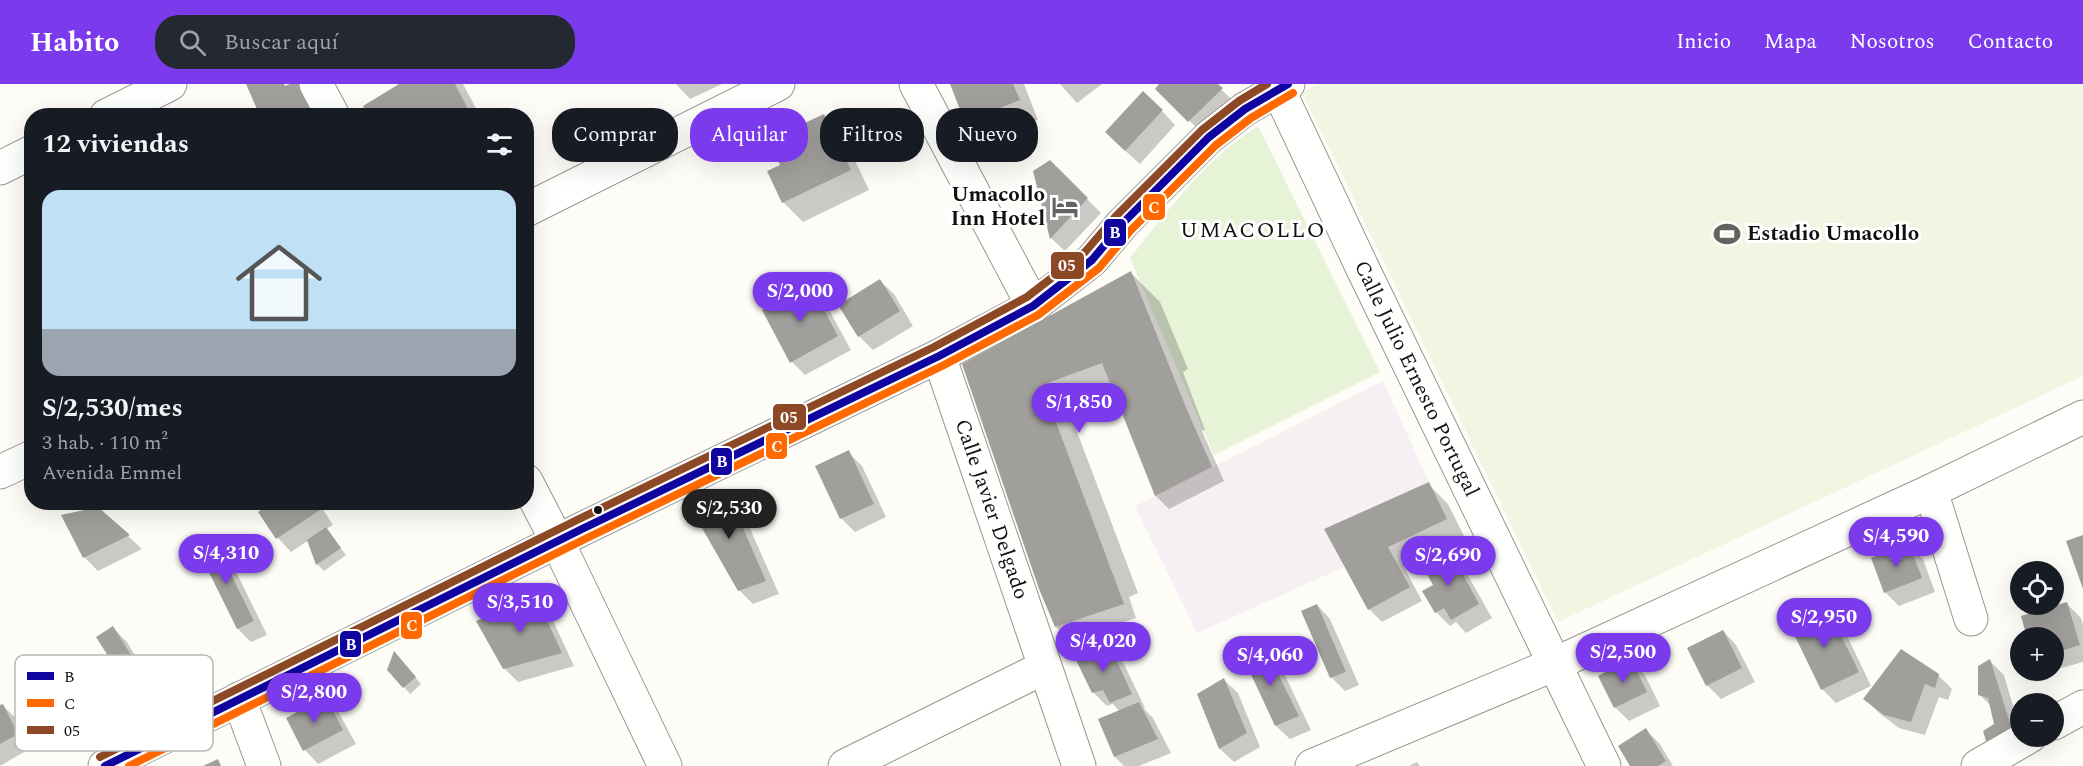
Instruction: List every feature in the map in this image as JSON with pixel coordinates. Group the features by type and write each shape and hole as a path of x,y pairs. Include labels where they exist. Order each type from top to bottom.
{"street":[{"path":"122,108 170,84"},
{"path":"316,84 329,108"},
{"path":"534,206 778,84"},
{"path":"916,84 1033,306"},
{"path":"213,712 557,541 939,356 1033,306 1092,260 1123,223 1209,137 1245,109 1283,86"},
{"name":"Calle Julio Ernesto Portugal","path":"1283,86 1362,267 1604,766"},
{"path":"0,168 24,156"},
{"name":"Calle Javier Delgado","path":"939,356 1079,766"},
{"path":"1312,766 1555,664 1931,491 2083,417"},
{"path":"0,472 24,461"},
{"path":"1931,491 1971,619"},
{"path":"534,496 665,766"},
{"path":"845,766 1045,667"},
{"path":"239,699 264,766"},
{"path":"2064,717 2083,707"},
{"path":"1978,766 2011,747"},
{"path":"105,766 135,751"}],"shaded area":[{"path":"1383,381 1429,482 1324,529 1344,567 1197,633 1135,506"}],"green space":[{"name":"Estadio Umacollo","path":"1319,84 2083,84 2083,376 1558,622 1302,92"},
{"path":"1258,126 1380,372 1214,455 1130,258 1173,204 1205,169 1239,139"}],"building":[{"path":"246,84 284,84 285,86 299,84 310,108 256,108"},
{"path":"399,84 455,84 467,108 364,108 363,106"},
{"path":"950,84 1013,84 1020,100 1000,108 959,108"},
{"path":"1159,84 1218,84 1223,88 1188,122 1155,89"},
{"path":"1143,91 1163,110 1125,151 1105,132"},
{"path":"820,116 820,162 847,162 851,170 782,203 767,171 780,165 779,162 808,162 808,121"},
{"path":"1050,160 1088,198 1050,239 1033,171"},
{"path":"1131,271 1212,467 1155,496 1102,363 1042,385 1124,604 1055,627 1039,589 962,364"},
{"path":"880,279 900,311 858,337 838,305"},
{"path":"810,284 838,336 790,363 762,310"},
{"path":"849,450 874,504 840,519 815,466"},
{"path":"1429,482 1447,519 1388,547 1410,587 1368,610 1324,529"},
{"path":"727,491 766,581 738,591 690,507"},
{"path":"84,510 101,510 130,535 83,558 61,515"},
{"path":"261,510 320,510 276,539 258,512"},
{"path":"326,527 341,548 316,565 307,540"},
{"path":"2083,535 2083,589 2066,541"},
{"path":"216,544 254,621 237,629 196,546"},
{"path":"1909,544 1922,578 1884,593 1871,558"},
{"path":"1449,549 1479,604 1451,620 1444,608 1435,613 1422,591 1433,585 1422,565"},
{"path":"535,595 562,653 503,669 476,621"},
{"path":"2067,602 2080,645 2064,650 2064,627 2024,627 2021,616 2064,615 2064,603"},
{"path":"1317,604 1346,672 1330,678 1301,611"},
{"path":"1827,607 1859,672 1821,690 1790,626"},
{"path":"113,626 131,655 107,655 96,637"},
{"path":"1723,630 1742,668 1706,686 1687,648"},
{"path":"1109,644 1132,694 1110,703 1103,690 1092,693 1073,654"},
{"path":"1265,648 1299,716 1275,726 1242,655"},
{"path":"1901,649 1939,674 1935,688 1925,684 1911,722 1884,715 1863,699"},
{"path":"394,651 416,677 403,688 387,670"},
{"path":"1631,659 1647,692 1614,708 1598,676"},
{"path":"1990,659 2010,723 2010,734 1986,741 1983,731 1994,724 1988,698 1978,695 1978,666"},
{"path":"1224,678 1247,733 1219,749 1197,694"},
{"path":"326,697 343,730 303,751 286,718"},
{"path":"1139,702 1158,739 1114,757 1098,719"},
{"path":"3,704 15,728 15,736 0,744 0,705"},
{"path":"1646,728 1666,761 1658,766 1630,766 1618,746"},
{"path":"218,759 221,766 203,766"}],"transit line":[{"name":"05","path":"213,701 577,520 934,347 1027,297 1085,252 1116,216 1202,130 1239,101 1267,84"},
{"name":"B","path":"213,712 582,529 939,356 1033,306 1092,260 1123,223 1209,137 1245,109 1288,84"},
{"name":"C","path":"213,724 587,538 944,365 1038,315 1099,268 1131,230 1216,145 1251,118 1293,93"},
{"name":"05","path":"100,757 112,751"},
{"name":"B","path":"105,766 135,751"},
{"name":"C","path":"129,766 159,751"}],"place":[{"name":"Umacollo Inn Hotel","path":"1065,207"},
{"name":"Estadio Umacollo","path":"1727,234"}],"district":[{"name":"UMACOLLO","path":"1253,230"}]}
